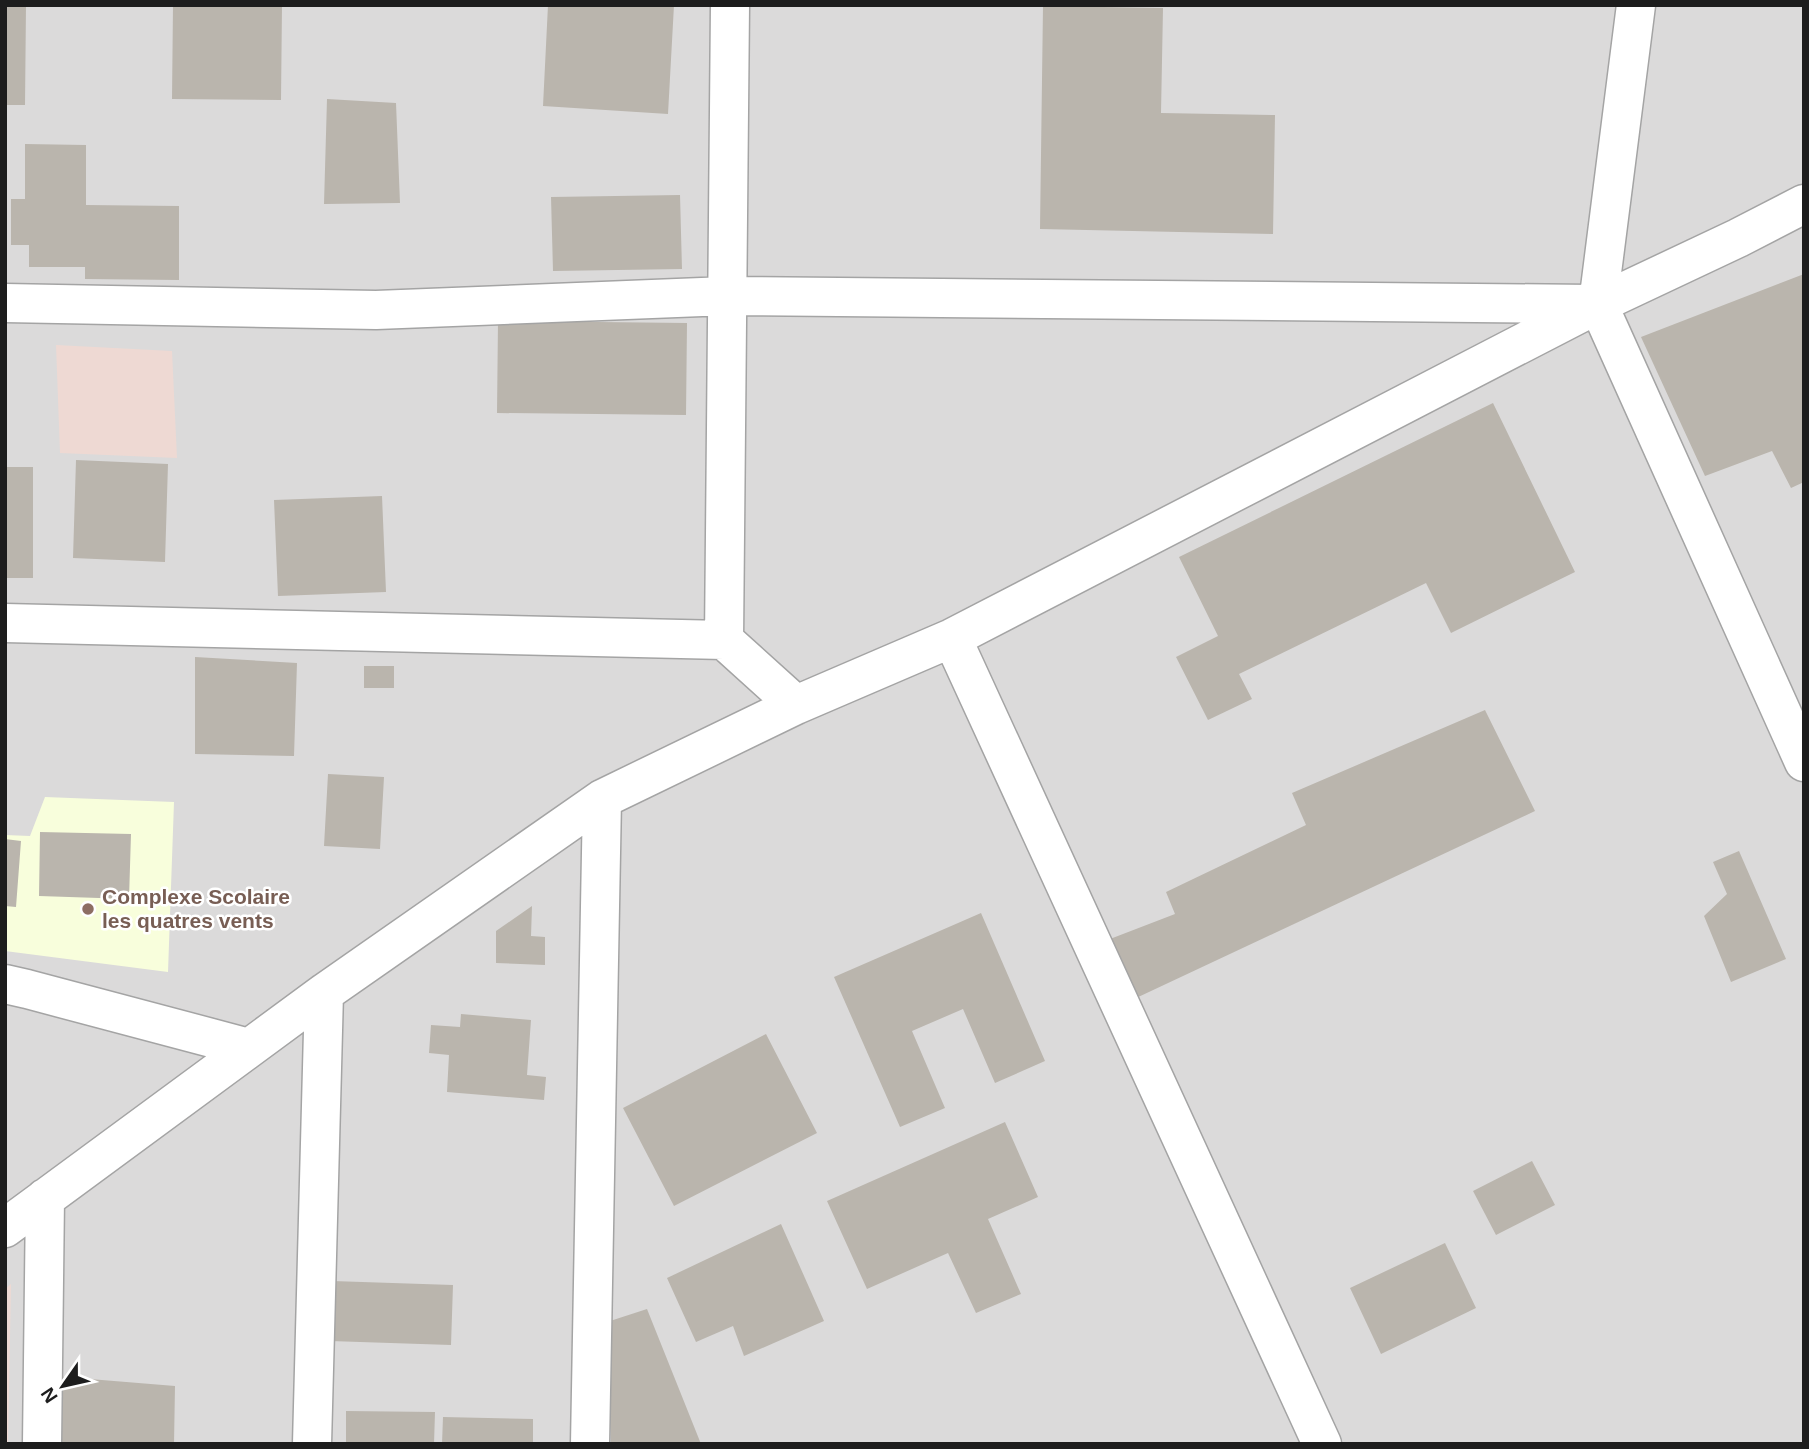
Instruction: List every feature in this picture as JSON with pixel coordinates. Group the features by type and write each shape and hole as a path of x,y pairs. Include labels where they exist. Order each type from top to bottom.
{"street":[{"path":"724,640 730,5"},
{"path":"1636,5 1598,304 1804,762"},
{"path":"5,1227 324,993 602,799 796,705 952,638 1598,304 1804,204"},
{"path":"5,303 376,310 727,296 1598,304"},
{"path":"5,623 724,640 796,705"},
{"path":"952,638 1322,1444"},
{"path":"590,1444 602,799"},
{"path":"5,984 248,1048"},
{"path":"312,1444 324,993"},
{"path":"42,1444 45,1198"}],"shaded area":[{"path":"5,5 1804,5 1804,1444 5,1444"},
{"path":"56,345 172,351 177,458 60,453"},
{"name":"Complexe Scolaire les quatres vents","path":"45,797 174,802 168,972 5,951 5,835 30,836"},
{"path":"11,1284 8,1444 5,1444 5,1289"}],"building":[{"path":"5,5 26,5 25,105 5,105"},
{"path":"173,5 282,5 281,100 172,99"},
{"path":"548,5 674,5 668,114 543,106"},
{"path":"1043,6 1163,8 1161,113 1275,115 1273,234 1040,229"},
{"path":"327,99 396,103 400,203 324,204"},
{"path":"25,144 86,145 86,205 179,206 179,280 85,279 85,267 29,267 29,245 11,245 11,199 25,199"},
{"path":"680,195 682,269 553,271 551,197"},
{"path":"1804,274 1804,482 1791,488 1772,451 1705,476 1641,337"},
{"path":"498,321 687,323 686,415 497,413"},
{"path":"1493,403 1575,572 1451,633 1426,583 1239,674 1252,699 1208,720 1176,657 1218,636 1179,557"},
{"path":"76,460 168,464 165,562 73,558"},
{"path":"5,467 33,467 33,578 5,578"},
{"path":"382,496 386,592 278,596 274,500"},
{"path":"195,657 297,663 294,756 195,754"},
{"path":"364,666 394,666 394,688 364,688"},
{"path":"1485,710 1535,811 1134,999 1110,939 1175,914 1166,892 1306,825 1292,793"},
{"path":"328,774 384,777 380,849 324,846"},
{"path":"40,832 131,834 129,899 39,896"},
{"path":"5,839 21,841 16,907 5,906"},
{"path":"1739,851 1786,959 1731,982 1704,916 1727,894 1713,862"},
{"path":"532,906 531,936 545,937 545,965 496,963 496,931"},
{"path":"981,913 1045,1061 995,1083 963,1009 912,1031 945,1108 900,1127 834,977"},
{"path":"461,1014 531,1020 527,1075 546,1077 544,1100 447,1092 449,1055 429,1053 431,1025 460,1027"},
{"path":"766,1034 817,1133 674,1206 623,1108"},
{"path":"1005,1122 1038,1197 988,1219 1021,1294 976,1313 948,1253 867,1289 827,1201"},
{"path":"1532,1161 1555,1205 1496,1235 1473,1191"},
{"path":"781,1224 824,1321 744,1356 733,1326 696,1342 667,1278"},
{"path":"1445,1243 1476,1308 1381,1354 1350,1288"},
{"path":"332,1281 453,1285 451,1345 330,1341"},
{"path":"647,1309 701,1444 611,1444 607,1322"},
{"path":"53,1376 175,1386 174,1444 59,1444"},
{"path":"346,1411 435,1412 434,1444 346,1444"},
{"path":"443,1417 533,1419 533,1444 442,1444"}],"place":[{"name":"Complexe Scolaire les quatres vents","path":"88,909"}]}
